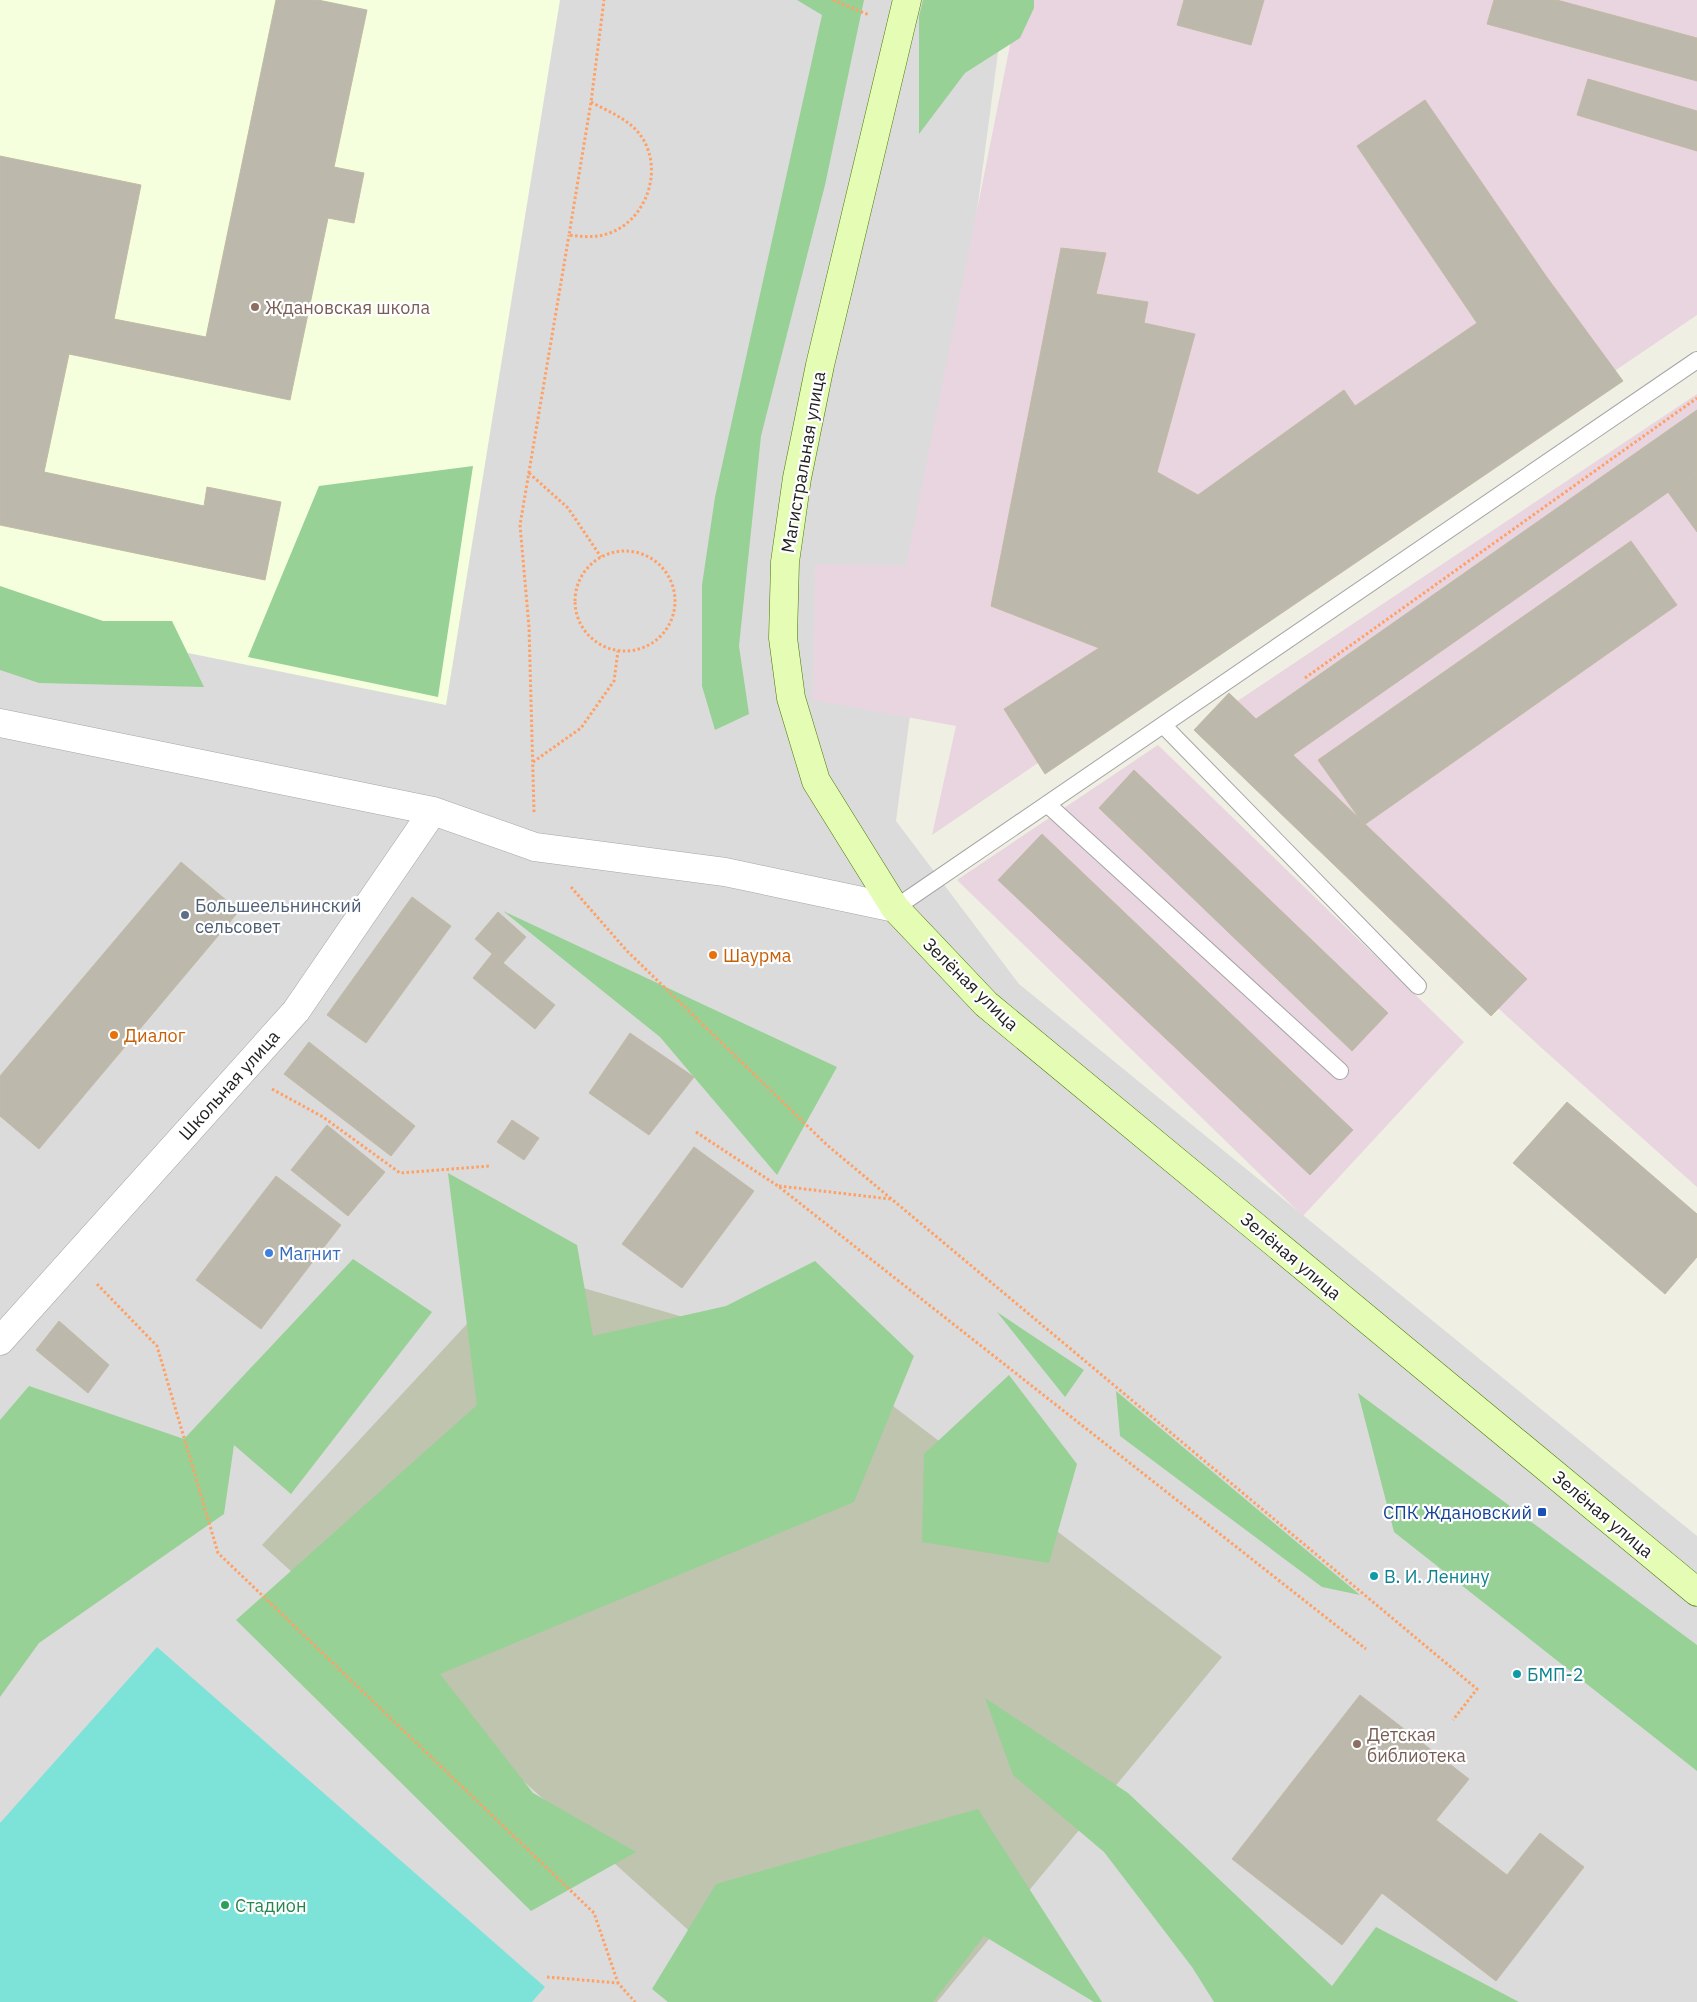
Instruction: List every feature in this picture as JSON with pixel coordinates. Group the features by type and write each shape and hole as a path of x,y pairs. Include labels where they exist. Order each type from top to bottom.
{"street":[{"name":"Магистральная улица","path":"895,908 816,781 791,698 783,638 785,562 797,478 820,365 907,0"},
{"path":"0,723 433,810 535,847 725,872 895,908"},
{"name":"Школьная улица","path":"0,1341 296,1011 433,810"},
{"name":"Зелёная улица","path":"895,908 986,1004 1697,1592"}],"lane":[{"path":"895,908 1697,360"},
{"path":"1164,725 1418,986"},
{"path":"1047,804 1340,1071"}],"path":[{"path":"604,0 591,102 520,525 529,626 535,847 627,951 827,1146 1477,1689 1453,1720"},
{"path":"569,235 590,238 611,232 630,220 644,202 651,181 650,158 642,137 626,120 591,102"},
{"path":"1305,678 1697,398"},
{"path":"529,473 568,508 601,557"},
{"path":"633,551 650,557 663,568 672,583 676,600 673,617 664,632 652,644 636,650 618,651 604,646 591,637 581,625 576,610 576,594 580,579 589,567 601,557 616,552 633,551"},
{"path":"533,763 581,728 614,681 618,651"},
{"path":"241,1072 323,1117 400,1173 490,1166"},
{"path":"696,1132 778,1186 1366,1648"},
{"path":"778,1186 891,1199"},
{"path":"73,1259 157,1346 218,1553 594,1913 618,1983 635,2002"},
{"path":"547,1977 618,1983"}],"shaded area":[{"path":"0,0 1005,0 896,821 1019,984 1697,1536 1697,2002 0,2002"},
{"name":"Ждановская школа","path":"0,0 560,0 446,705 0,615"},
{"path":"1019,0 1697,0 1697,315 932,835 956,726 813,700 815,564 906,566"},
{"path":"1697,394 1697,1187 1545,1051 1194,730"},
{"path":"1158,745 1464,1042 1303,1216 957,880"},
{"path":"518,1269 834,1361 1222,1657 937,2002 768,2002 262,1545"},
{"name":"Стадион","path":"157,1647 545,1987 532,2002 0,2002 0,1823"}],"green space":[{"path":"797,0 864,0 825,185 761,436 739,646 749,714 715,730 702,686 702,585 715,497 822,15"},
{"path":"923,0 1034,0 1034,8 1020,38 965,73 919,134 919,16"},
{"path":"473,466 438,697 248,657 319,486"},
{"path":"0,586 103,621 172,621 204,687 39,683 0,670"},
{"path":"503,911 837,1067 777,1175 660,1037"},
{"path":"448,1173 577,1245 593,1336 726,1306 815,1261 914,1356 854,1502 440,1674 533,1793 636,1852 531,1911 236,1620 477,1405"},
{"path":"353,1259 432,1312 291,1494 234,1445 224,1514 39,1643 0,1697 0,1420 29,1386 184,1439"},
{"path":"997,1312 1084,1370 1065,1397"},
{"path":"1009,1375 1077,1464 1049,1563 922,1542 924,1454"},
{"path":"1116,1391 1360,1595 1322,1587 1120,1436"},
{"path":"1358,1393 1697,1645 1697,1771 1394,1532"},
{"path":"985,1698 1128,1793 1332,1986 1376,1927 1519,2002 1214,2002 1192,1967 1104,1852 1013,1775"},
{"path":"978,1809 1102,2002 1094,2002 984,1936 933,2002 668,2002 652,1989 716,1884"}],"building":[{"path":"276,0 318,0 367,10 334,167 364,173 354,223 328,218 290,400 69,354 44,472 204,506 207,487 281,502 265,580 0,525 0,156 141,185 114,319 206,337"},
{"path":"1184,0 1264,0 1251,45 1177,25"},
{"path":"1494,0 1557,0 1697,38 1697,81 1487,24"},
{"path":"1588,79 1697,111 1697,151 1577,115"},
{"path":"1425,100 1546,276 1623,381 1045,774 1004,709 1099,648 991,606 1061,248 1106,253 1096,294 1148,302 1144,323 1195,334 1157,472 1198,495 1344,390 1355,406 1477,323 1357,146"},
{"path":"1697,410 1697,472 1293,755 1527,979 1491,1016 1194,730 1229,693 1256,719"},
{"path":"1697,472 1697,532 1668,492"},
{"path":"1631,541 1677,605 1364,825 1318,760"},
{"path":"1134,770 1388,1013 1352,1051 1099,808"},
{"path":"1042,834 1353,1130 1310,1175 998,880"},
{"path":"181,862 239,911 39,1149 0,1116 0,1076"},
{"path":"412,897 451,926 366,1043 327,1015"},
{"path":"498,912 526,937 503,963 475,939"},
{"path":"492,954 555,1005 535,1029 473,978"},
{"path":"630,1033 694,1077 649,1135 589,1093"},
{"path":"309,1042 415,1126 391,1156 284,1074"},
{"path":"1567,1102 1697,1214 1697,1257 1665,1294 1513,1163"},
{"path":"512,1120 539,1138 524,1160 497,1142"},
{"path":"327,1125 385,1172 348,1216 291,1170"},
{"path":"694,1147 754,1191 682,1288 622,1244"},
{"name":"Магнит","path":"276,1176 341,1225 261,1329 196,1280"},
{"path":"59,1321 109,1365 88,1393 36,1350"},
{"path":"1360,1695 1469,1779 1436,1820 1507,1875 1540,1833 1584,1867 1496,1981 1382,1893 1342,1945 1232,1859"}],"place":[{"name":"Ждановская школа","path":"255,307"},
{"name":"Большеельнинский сельсовет","path":"185,915"},
{"name":"Шаурма","path":"713,955"},
{"name":"Диалог","path":"114,1035"},
{"name":"Магнит","path":"269,1253"},
{"name":"СПК Ждановский","path":"1542,1512"},
{"name":"В. И. Ленину","path":"1374,1576"},
{"name":"БМП-2","path":"1517,1674"},
{"name":"Детская библиотека","path":"1357,1744"},
{"name":"Стадион","path":"225,1905"}]}
